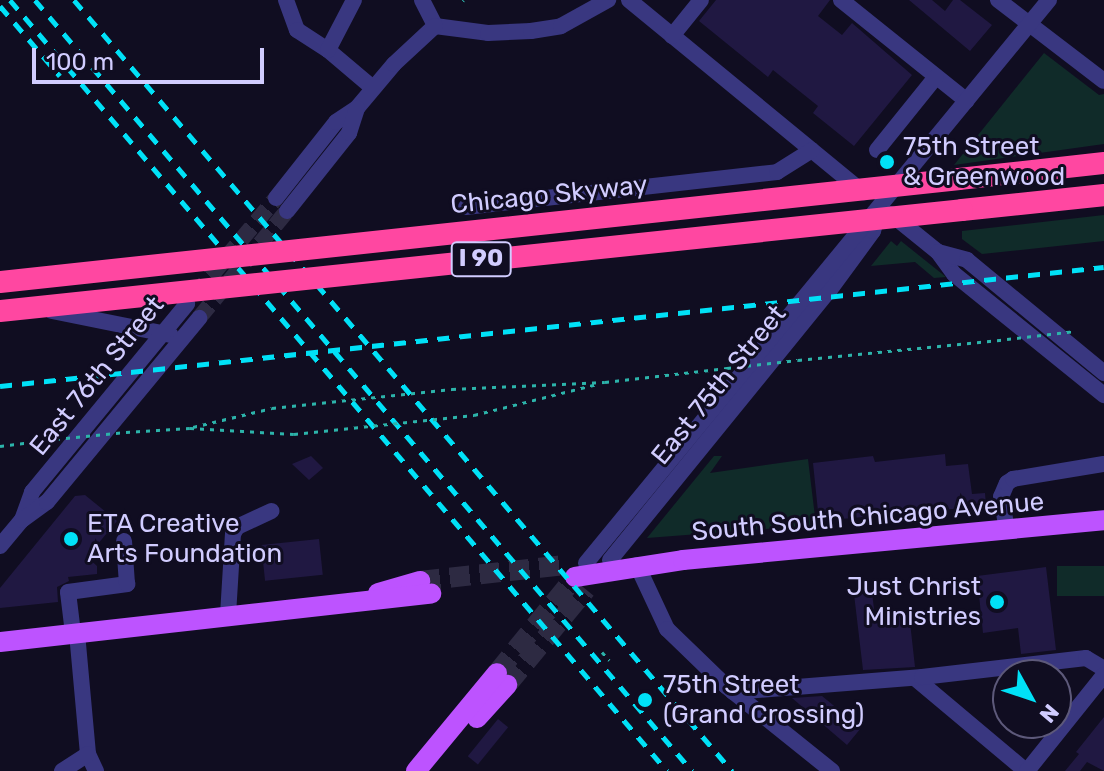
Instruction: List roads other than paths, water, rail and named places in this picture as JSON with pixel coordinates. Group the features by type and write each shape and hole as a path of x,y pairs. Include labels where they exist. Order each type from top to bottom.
{"highway":[{"name":"Chicago Skyway","path":"0,282 1104,163"},
{"name":"I 90","path":"0,311 1104,195"}],"main road":[{"name":"South South Chicago Avenue","path":"587,571 1104,520"},
{"path":"0,642 365,598 426,587"},
{"path":"416,771 502,679 429,771"}],"street":[{"path":"286,0 297,30 328,50 373,88"},
{"path":"328,50 334,31 349,14 354,0"},
{"path":"422,0 435,26"},
{"path":"435,26 488,33 531,31 561,26 608,0"},
{"path":"629,0 938,252 954,274 1104,395"},
{"path":"672,36 701,0"},
{"path":"841,0 967,101"},
{"path":"998,0 1104,81"},
{"name":"East 75th Street","path":"587,571 1049,0"},
{"path":"276,198 336,122 357,108 435,26"},
{"path":"877,150 936,77"},
{"path":"287,211 349,133 357,108"},
{"path":"466,207 777,172 812,150"},
{"name":"East 75th Street","path":"587,571 829,291 873,231 881,206"},
{"path":"938,252 967,260 1104,373"},
{"path":"0,300 182,337"},
{"name":"East 76th Street","path":"22,520 32,492 187,304"},
{"name":"East 76th Street","path":"0,546 22,520 47,502 199,318"},
{"path":"1007,530 1001,497 1007,483 1013,479 1104,464"},
{"path":"228,615 233,534 237,527 272,511"},
{"path":"96,771 88,754 68,592 127,584 124,541"},
{"path":"637,565 667,629 733,692 832,771"},
{"path":"733,692 915,678 1086,658 1103,678 1026,771 915,678"},
{"path":"62,771 88,754"}],"tunnel":[{"path":"195,295 276,198"},
{"path":"199,318 287,211"},
{"path":"420,581 565,565"},
{"path":"497,673 575,577"},
{"path":"507,685 586,589"}],"railway":[{"path":"10,0 667,771"},
{"path":"35,0 692,771"},
{"path":"74,0 732,771"},
{"path":"0,6 60,76"},
{"path":"0,386 1104,267"}],"place":[{"name":"75th Street & Greenwood","path":"887,162"},
{"name":"ETA Creative Arts Foundation","path":"71,539"},
{"name":"Just Christ Ministries","path":"997,602"},
{"name":"75th Street (Grand Crossing)","path":"645,700"}]}
